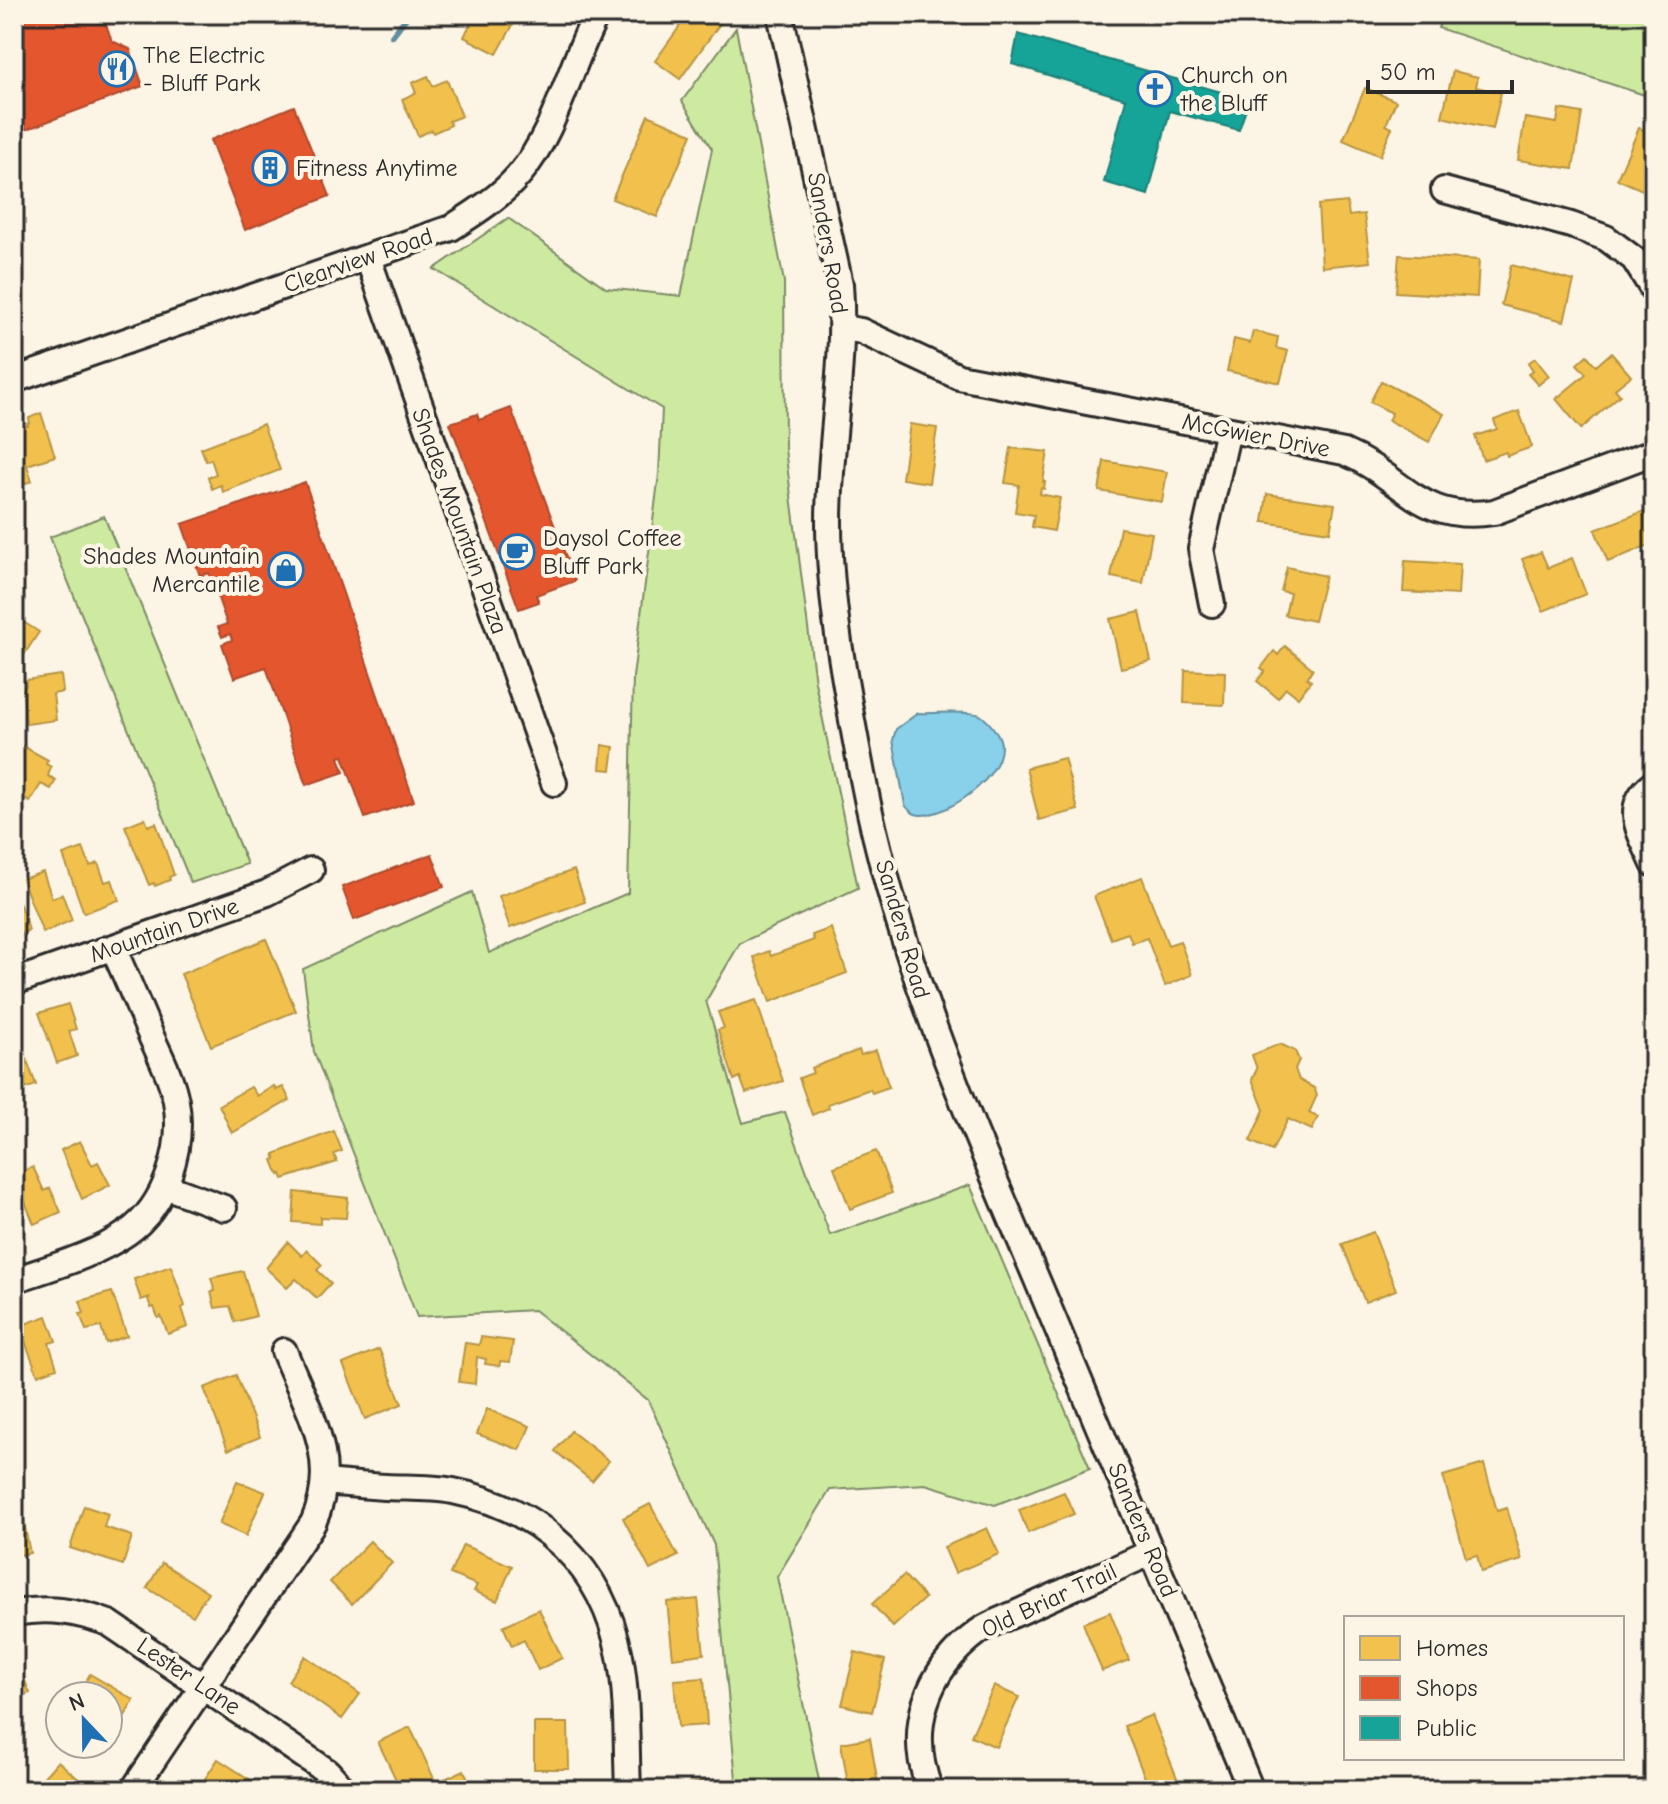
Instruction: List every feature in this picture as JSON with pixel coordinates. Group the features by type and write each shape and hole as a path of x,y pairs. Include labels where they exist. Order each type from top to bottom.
{"street":[{"name":"Clearview Road","path":"14,380 451,228 491,203 520,174 541,142 597,14"},
{"name":"Sanders Road","path":"780,14 840,284 843,328 830,486 830,564 863,777 890,890 919,990 965,1110 1251,1790"},
{"path":"1444,190 1571,225 1606,238 1634,259 1654,291"},
{"name":"Shades Mountain Plaza","path":"368,258 554,783"},
{"name":"McGwier Drive","path":"843,328 861,331 959,377 1344,452 1372,465 1431,508 1472,515 1494,512 1654,452"},
{"path":"1212,604 1201,549 1228,430"},
{"path":"1654,783 1641,793 1634,810 1654,864"},
{"name":"Mountain Drive","path":"14,982 267,893 311,870"},
{"path":"14,1280 102,1248 129,1232 165,1186 176,1137 176,1099 113,948"},
{"path":"165,1186 224,1208"},
{"path":"133,1790 313,1523 321,1504 326,1482 325,1459 284,1351"},
{"path":"326,1482 450,1491 474,1496 529,1520 557,1538 593,1582 614,1630 622,1671 628,1790"},
{"name":"Old Briar Trail","path":"930,1790 923,1773 919,1734 925,1701 944,1663 980,1630 1152,1552"},
{"name":"Lester Lane","path":"14,1613 56,1609 80,1612 109,1623 328,1772 344,1790"}],"green space":[{"path":"1444,14 1654,14 1654,98 1438,28"},
{"path":"736,28 784,282 785,449 815,682 858,888 740,943 706,1001 743,1123 785,1112 830,1235 970,1185 1090,1468 995,1505 925,1484 830,1490 777,1577 821,1790 737,1790 714,1545 648,1400 534,1310 417,1317 314,1052 303,969 472,892 489,953 628,893 633,677 659,474 662,409 434,269 508,218 606,288 681,296 712,149 682,101"},
{"path":"104,516 247,864 191,883 50,537"}],"water":[{"path":"918,713 980,715 997,733 1001,746 990,774 964,799 948,808 920,815 905,805 893,740 896,729"}],"building: Homes":[{"path":"465,14 519,14 497,54 464,37 472,20"},
{"path":"663,14 719,14 724,18 680,79 655,61 680,26"},
{"path":"1453,71 1478,77 1476,87 1501,93 1493,129 1442,117"},
{"path":"428,76 433,86 447,80 462,116 449,121 451,125 418,136 402,99 416,93 412,83"},
{"path":"1365,88 1396,101 1386,125 1392,128 1380,156 1343,140"},
{"path":"1559,109 1582,113 1573,169 1518,160 1525,118 1557,123"},
{"path":"648,115 692,134 657,217 612,199"},
{"path":"1639,128 1654,134 1654,195 1617,179"},
{"path":"1347,202 1349,216 1364,214 1370,262 1322,267 1318,205"},
{"path":"1399,255 1479,260 1477,297 1396,292"},
{"path":"1511,265 1574,281 1564,321 1501,305"},
{"path":"1253,331 1278,337 1276,348 1288,351 1280,383 1227,371 1234,339 1250,343"},
{"path":"1611,353 1631,376 1615,389 1620,395 1581,429 1556,399 1586,374 1577,364 1587,355 1596,366"},
{"path":"1535,358 1549,376 1538,385 1528,374 1533,370 1528,363"},
{"path":"1381,381 1444,414 1429,442 1388,420 1392,413 1370,402"},
{"path":"1519,411 1532,447 1483,460 1475,436 1497,429 1494,420"},
{"path":"41,413 55,456 27,465 32,481 19,485 14,470 14,428 28,426 29,418"},
{"path":"263,424 280,470 223,492 221,485 212,489 208,477 216,474 211,459 206,461 201,448"},
{"path":"910,424 937,428 929,483 902,479"},
{"path":"1011,448 1048,452 1044,489 1041,488 1040,494 1060,498 1054,531 1032,527 1034,515 1015,512 1019,485 1005,483"},
{"path":"1104,461 1167,472 1162,502 1099,491"},
{"path":"1267,494 1335,504 1330,532 1263,522"},
{"path":"1644,511 1654,543 1608,562 1595,530"},
{"path":"1120,528 1152,533 1143,583 1111,577"},
{"path":"1541,552 1548,568 1572,558 1586,594 1543,611 1522,559"},
{"path":"1405,561 1460,564 1458,595 1403,592"},
{"path":"1287,567 1325,576 1314,621 1285,615 1290,593 1281,591"},
{"path":"1140,612 1151,661 1121,668 1110,619"},
{"path":"14,616 39,632 16,667 14,666"},
{"path":"1285,646 1313,669 1307,678 1311,681 1298,697 1286,688 1278,698 1257,681 1265,671 1261,668 1274,651 1278,655"},
{"path":"1185,670 1225,672 1224,705 1184,703"},
{"path":"61,675 63,692 53,694 56,720 26,724 25,680"},
{"path":"17,743 48,760 46,764 51,767 48,776 56,780 51,789 41,784 30,802 14,794 14,749"},
{"path":"602,745 614,747 611,770 600,769"},
{"path":"1064,758 1078,810 1039,820 1026,768"},
{"path":"145,818 148,826 156,823 174,875 155,886 154,883 149,885 125,826"},
{"path":"83,848 90,866 98,863 105,882 112,880 119,900 84,913 63,855"},
{"path":"574,870 585,902 510,928 499,896"},
{"path":"43,872 52,898 62,894 72,920 43,933 22,879"},
{"path":"1142,877 1168,945 1180,941 1192,975 1165,986 1147,938 1132,943 1128,933 1111,939 1094,896"},
{"path":"19,902 29,930 14,938 14,904"},
{"path":"831,928 847,973 770,1002 754,957 769,951 771,956 814,940 812,935"},
{"path":"266,939 296,1011 211,1046 181,974"},
{"path":"756,1000 783,1081 746,1093 740,1077 734,1080 718,1030 724,1028 718,1012"},
{"path":"68,1004 76,1029 69,1031 77,1056 57,1063 39,1013"},
{"path":"14,1025 36,1085 16,1092 14,1087"},
{"path":"1280,1044 1295,1051 1299,1060 1295,1069 1299,1080 1314,1088 1317,1095 1309,1113 1318,1117 1312,1130 1288,1119 1272,1151 1250,1141 1264,1110 1252,1079 1257,1069 1252,1055"},
{"path":"859,1050 861,1055 876,1050 889,1087 872,1093 870,1089 828,1104 829,1108 812,1115 799,1078 813,1073 811,1068"},
{"path":"274,1086 276,1090 283,1087 290,1100 232,1133 219,1105 251,1087 257,1096"},
{"path":"334,1131 342,1151 334,1154 337,1162 283,1179 279,1175 274,1154"},
{"path":"80,1141 92,1165 98,1162 110,1185 82,1199 61,1150"},
{"path":"876,1151 892,1193 850,1209 834,1167"},
{"path":"33,1167 44,1191 50,1188 61,1212 34,1224 14,1175"},
{"path":"295,1192 348,1198 346,1218 320,1217 320,1224 293,1222"},
{"path":"1373,1232 1396,1290 1365,1302 1342,1244"},
{"path":"288,1242 302,1256 307,1250 322,1265 317,1270 331,1283 317,1298 296,1279 287,1288 266,1268"},
{"path":"171,1266 185,1306 182,1308 188,1327 168,1334 161,1316 158,1318 154,1307 151,1308 150,1297 141,1300 134,1279"},
{"path":"243,1271 256,1316 235,1322 230,1306 215,1308 211,1278"},
{"path":"112,1292 127,1336 106,1343 101,1327 86,1330 80,1314 84,1313 80,1301"},
{"path":"47,1316 56,1341 49,1343 57,1368 38,1375 19,1326"},
{"path":"481,1337 513,1341 510,1362 500,1361 500,1366 485,1364 486,1359 477,1357 475,1384 459,1382 465,1343 479,1345"},
{"path":"379,1349 402,1404 365,1419 343,1364"},
{"path":"236,1375 260,1437 228,1450 204,1388"},
{"path":"487,1409 530,1426 520,1450 477,1434"},
{"path":"571,1431 609,1461 592,1481 555,1451"},
{"path":"1484,1464 1497,1511 1507,1508 1522,1560 1481,1572 1477,1555 1466,1558 1443,1476"},
{"path":"237,1481 265,1492 246,1536 219,1524"},
{"path":"1064,1492 1074,1514 1028,1533 1019,1510"},
{"path":"650,1504 678,1556 650,1570 623,1518"},
{"path":"84,1506 108,1514 104,1527 132,1536 123,1565 70,1548"},
{"path":"22,1512 30,1553 14,1556 14,1513"},
{"path":"987,1528 999,1554 955,1573 944,1547"},
{"path":"370,1541 392,1563 352,1604 330,1582"},
{"path":"463,1545 512,1566 497,1601 474,1591 477,1585 450,1574"},
{"path":"162,1563 208,1592 193,1616 147,1588"},
{"path":"904,1575 925,1598 893,1627 872,1604"},
{"path":"698,1599 704,1654 673,1658 667,1602"},
{"path":"539,1609 562,1658 538,1670 524,1640 512,1646 503,1626"},
{"path":"1110,1612 1129,1660 1102,1671 1083,1623"},
{"path":"855,1652 885,1660 872,1712 842,1705"},
{"path":"305,1656 360,1694 342,1719 288,1681"},
{"path":"18,1665 30,1693 14,1699 14,1666"},
{"path":"90,1674 100,1680 86,1680"},
{"path":"704,1678 707,1725 678,1727 674,1680"},
{"path":"994,1686 1019,1697 996,1747 971,1736"},
{"path":"124,1694 134,1700 124,1718"},
{"path":"1152,1715 1179,1783 1162,1790 1150,1790 1124,1726"},
{"path":"534,1723 568,1723 569,1769 534,1769"},
{"path":"410,1727 436,1783 464,1770 473,1790 440,1790 439,1786 431,1790 401,1790 378,1742"},
{"path":"870,1738 879,1790 849,1790 841,1743"},
{"path":"218,1759 260,1786 258,1790 209,1790 201,1785"},
{"path":"58,1761 83,1783 77,1790 32,1790"},
{"path":"707,1781 709,1790 681,1790 680,1786"}],"building: Shops":[{"path":"14,14 102,14 112,41 130,49 143,86 14,134"},
{"name":"Fitness Anytime","path":"294,106 330,196 245,230 210,140"},
{"path":"511,408 575,581 536,595 539,602 519,609 450,423 477,414 479,420"},
{"path":"305,482 414,801 365,818 343,756 339,757 344,772 306,785 266,667 234,678 222,644 232,640 230,634 222,637 218,627 227,624 209,573 200,576 182,524"},
{"path":"432,854 444,887 354,920 342,887"}],"building: Public":[{"path":"1018,34 1249,100 1239,130 1170,111 1148,195 1104,182 1126,99 1012,64"}],"waterway":[{"path":"392,36 409,14"}],"place":[{"name":"The Electric - Bluff Park","path":"117,69"},
{"name":"Church on the Bluff","path":"1155,89"},
{"name":"Fitness Anytime","path":"270,168"},
{"name":"Daysol Coffee Bluff Park","path":"517,552"},
{"name":"Shades Mountain Mercantile","path":"286,570"}]}
